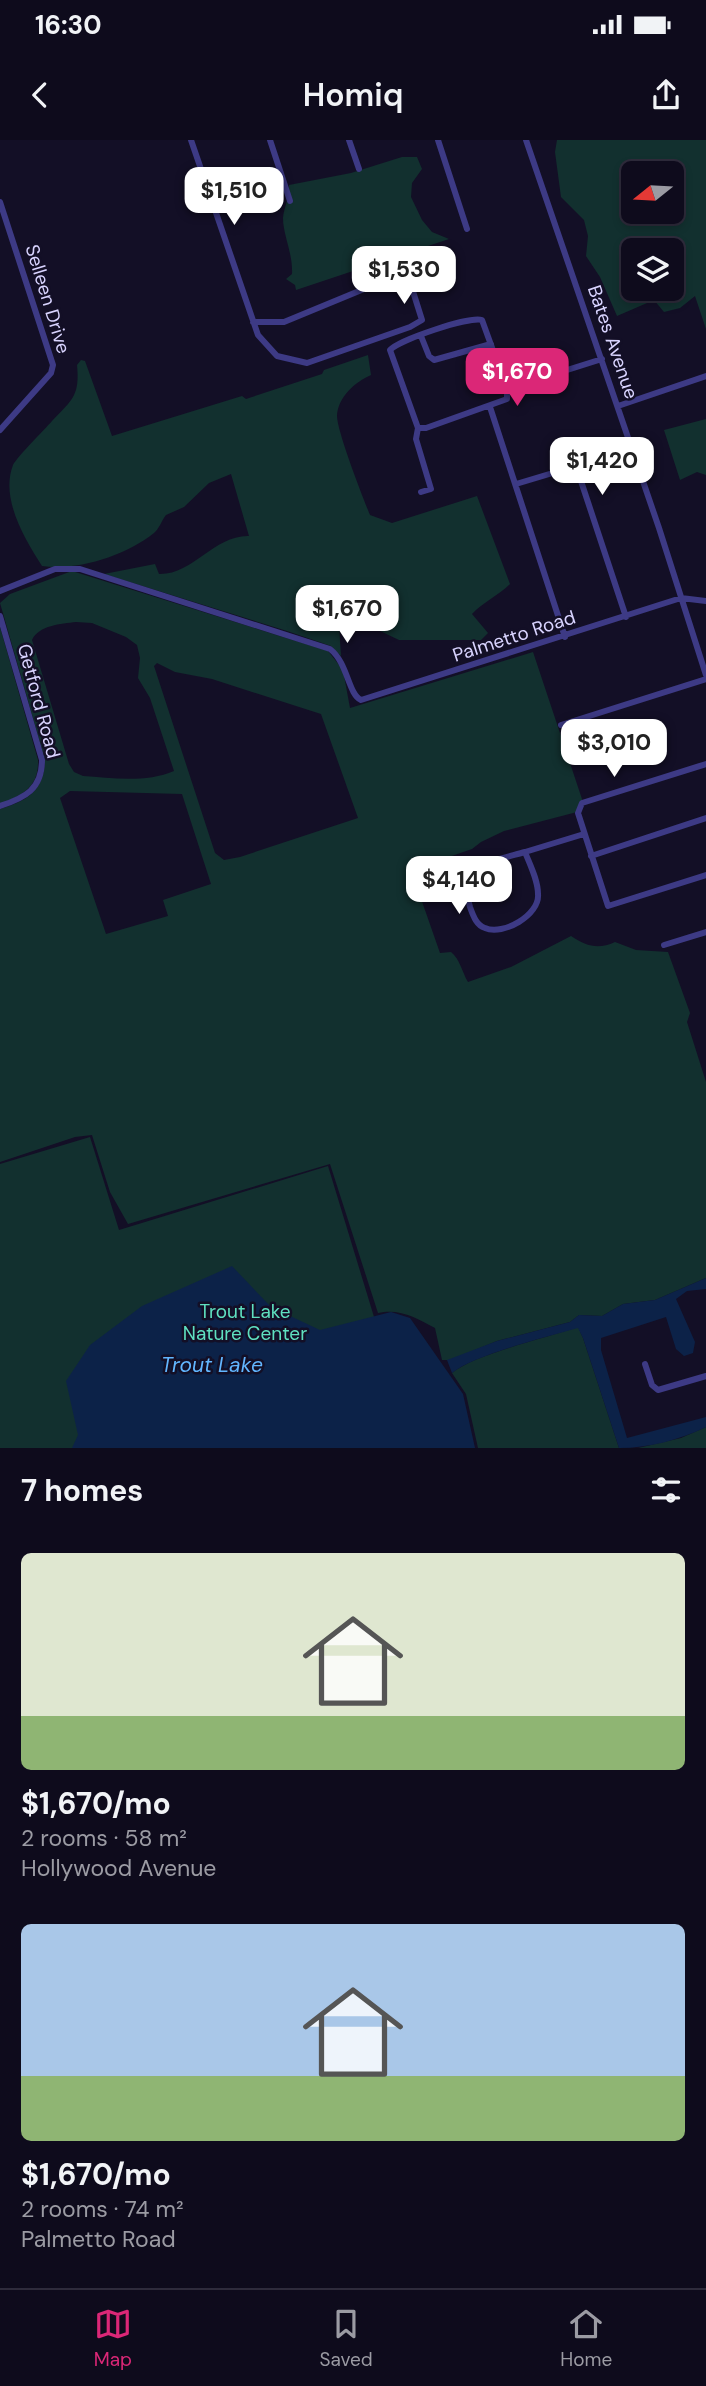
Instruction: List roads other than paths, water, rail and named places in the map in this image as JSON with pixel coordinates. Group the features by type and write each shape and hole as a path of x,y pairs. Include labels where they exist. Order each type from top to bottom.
{"street":[{"path":"191,140 253,322 258,335 277,356 307,363 410,327 422,320 410,282 405,277 393,277 284,322 253,322"},
{"path":"270,140 290,201"},
{"path":"349,140 359,169"},
{"path":"438,140 467,229"},
{"name":"Bates Avenue","path":"526,140 618,406 706,677"},
{"name":"Selleen Drive","path":"0,202 53,365 51,373 0,429"},
{"path":"418,428 426,428 507,399 508,389 482,320 464,321 393,346 390,353 418,428 416,439 430,489 421,492"},
{"path":"421,336 429,356 434,360 491,344"},
{"path":"508,389 602,359"},
{"path":"618,406 706,376"},
{"path":"490,407 565,636"},
{"path":"516,484 576,466 626,617"},
{"name":"Palmetto Road","path":"0,591 55,569 80,569 330,649 342,662 354,695 362,700 681,598 706,601"},
{"name":"Getford Road","path":"0,617 42,760 42,771 31,792 0,807"},
{"path":"561,725 706,677"},
{"path":"706,764 582,803 578,813 608,906 706,875"},
{"path":"591,856 706,818"},
{"path":"525,852 538,893 536,905 524,917 506,928 484,928 476,921 469,905 466,890 468,878 483,866 525,852 584,834"},
{"path":"664,945 706,932"},
{"path":"645,1364 654,1388 661,1391 706,1376"}],"water":[{"name":"Trout Lake","path":"232,1266 271,1307 320,1330 391,1312 410,1318 463,1394 475,1448 72,1448 78,1435 66,1381 90,1345 142,1306"},
{"path":"706,1278 706,1289 687,1291 676,1299 695,1342 693,1353 684,1356 676,1349 666,1317 601,1338 601,1350 627,1438 706,1417 706,1427 685,1436 653,1445 619,1448 578,1328 493,1353 452,1373 447,1360 497,1341 570,1322 579,1315 602,1316 623,1304 655,1300"}],"park label":[{"name":"Trout Lake Nature Center","path":"245,1322"}]}
